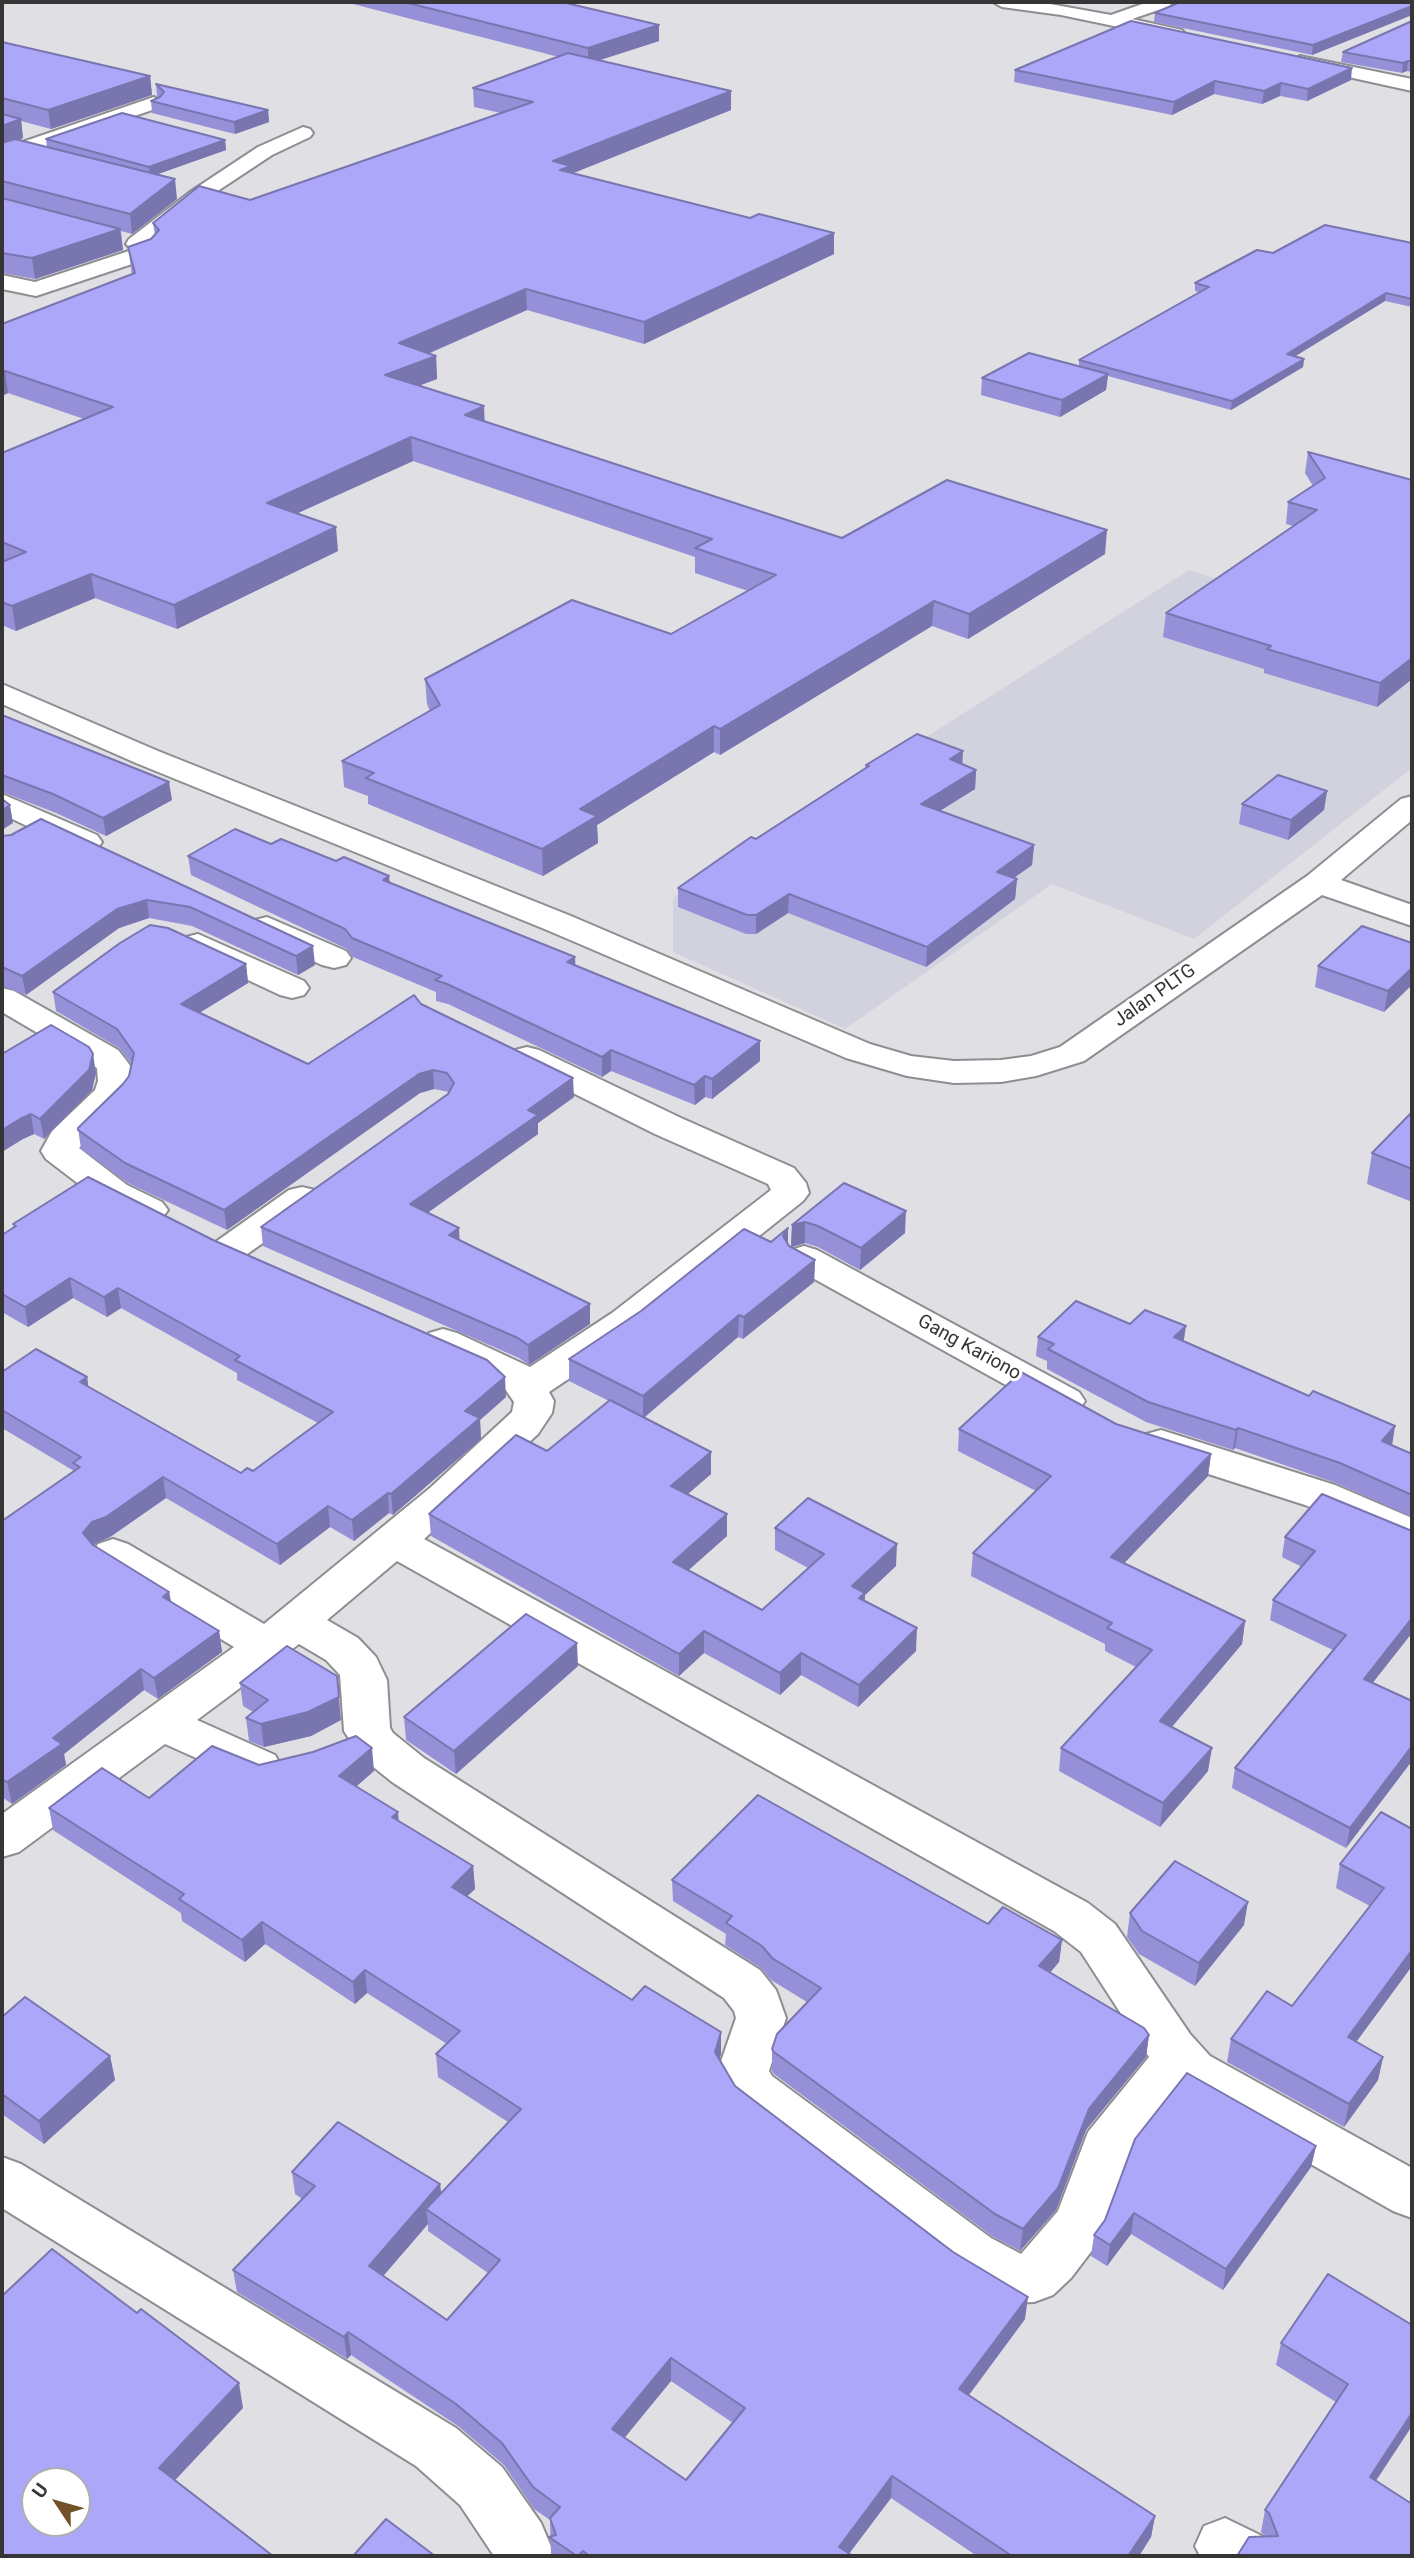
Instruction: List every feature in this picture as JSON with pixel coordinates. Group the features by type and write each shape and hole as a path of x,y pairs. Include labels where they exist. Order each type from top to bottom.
{"street":[{"path":"1002,2 1192,38"},
{"path":"1111,21 1164,2"},
{"path":"1314,64 1348,50"},
{"path":"1286,58 1412,85"},
{"path":"10,152 154,103"},
{"path":"122,114 162,124"},
{"path":"14,127 49,137"},
{"path":"137,244 197,196 265,151 303,133"},
{"path":"239,145 265,151"},
{"path":"10,152 54,159"},
{"path":"2,282 26,289 48,286 148,251 137,244 113,238"},
{"name":"Jalan PLTG","path":"2,694 147,757 559,923 858,1051 907,1066 954,1072 1002,1071 1036,1066 1072,1054 1318,883 1412,805"},
{"path":"2,803 118,858"},
{"path":"12,838 44,822"},
{"path":"1318,883 1412,916"},
{"path":"242,916 334,958"},
{"path":"166,932 292,988"},
{"path":"29,1000 106,1057 117,1073 111,1094 65,1139 60,1146 61,1155 114,1193 267,1265"},
{"path":"496,1043 668,1126 781,1176 788,1183 790,1193 626,1322 527,1388"},
{"path":"203,1236 332,1176"},
{"name":"Gang Kariono","path":"804,1258 1113,1426 1320,1495 1412,1535"},
{"path":"2,1839 281,1634 394,1541 524,1425 532,1413 534,1401 527,1388 504,1368 404,1325"},
{"path":"394,1541 1072,1917 1098,1938 1192,2071 1412,2195"},
{"path":"114,1554 281,1634 342,1649 360,1668 364,1680 331,1747"},
{"path":"162,1724 261,1768 331,1747 377,1745 408,1770 742,1984 758,2004 761,2018 743,2073 754,2091 972,2255 1015,2279 1034,2278 1052,2261 1081,2223 1107,2148 1180,2057"},
{"path":"2,2180 436,2447 481,2486 520,2543 525,2556"}],"shaded area":[{"path":"1189,570 1412,641 1412,768 1194,939 1052,884 845,1029 673,952 673,898"}],"building":[{"path":"404,2 562,2 659,25 588,48"},
{"path":"1180,2 1412,2 1412,6 1313,45 1155,13"},
{"path":"1131,21 1352,68 1308,89 1281,83 1264,91 1215,81 1174,102 1015,70"},
{"path":"1412,21 1412,61 1403,63 1343,52"},
{"path":"2,42 150,76 48,110 2,98"},
{"path":"568,53 731,91 553,161 571,166 560,170 750,218 759,214 834,233 644,322 526,289 399,343 436,356 385,375 484,406 465,415 842,538 947,480 1107,530 969,614 934,601 720,729 714,726 580,809 597,816 542,849 366,778 374,773 342,761 440,705 425,679 572,600 671,634 776,575 695,548 712,539 411,437 267,503 336,527 174,605 91,574 12,606 2,602 2,562 26,552 2,542 2,453 113,407 2,372 2,324 135,273 128,247 151,239 159,230 153,223 199,186 250,200 533,102 473,88"},
{"path":"156,84 268,110 234,122 151,101 164,92"},
{"path":"122,113 225,140 149,167 46,139"},
{"path":"2,114 21,119 2,126"},
{"path":"15,139 175,179 130,214 2,181 2,143"},
{"path":"2,198 120,229 32,258 2,253"},
{"path":"1325,225 1412,243 1412,299 1386,293 1287,354 1304,359 1232,401 1079,360 1209,287 1195,283 1257,250 1273,253"},
{"path":"1029,353 1108,374 1062,400 982,378"},
{"path":"1308,452 1412,480 1412,658 1380,683 1267,649 1271,646 1166,613 1317,510 1288,502 1325,478"},
{"path":"2,715 169,782 103,818 53,794 2,775"},
{"path":"917,734 963,751 950,759 976,770 921,804 1034,845 997,872 1017,879 927,947 789,894 756,915 747,915 678,888 751,837 756,839"},
{"path":"1278,775 1327,791 1291,820 1242,804"},
{"path":"2,799 10,805 2,810"},
{"path":"41,819 313,946 296,956 190,907 147,900 117,909 22,976 2,967 2,836 11,835"},
{"path":"235,829 271,844 281,839 336,861 344,857 389,876 383,880 575,957 567,962 760,1041 712,1079 705,1076 694,1085 611,1050 602,1057 435,980 442,976 352,938 345,929 188,856"},
{"path":"150,925 168,928 246,964 181,1004 308,1064 414,995 421,1004 573,1078 528,1110 538,1115 410,1204 459,1228 449,1235 590,1304 528,1345 518,1338 261,1227 448,1094 454,1083 447,1073 433,1070 419,1074 224,1210 125,1163 78,1130 129,1076 134,1053 117,1029 53,992 120,943"},
{"path":"1362,926 1412,943 1412,968 1388,991 1318,966"},
{"path":"51,1025 89,1047 93,1054 89,1070 40,1119 31,1114 2,1130 2,1054"},
{"path":"1412,1112 1412,1169 1372,1153"},
{"path":"88,1177 213,1240 487,1360 505,1377 465,1411 480,1418 391,1494 388,1493 352,1520 328,1506 277,1544 163,1477 106,1517 92,1522 83,1533 93,1545 169,1592 163,1597 219,1631 154,1678 141,1669 53,1738 62,1744 7,1782 2,1779 2,1521 80,1467 73,1463 81,1457 2,1410 2,1372 36,1349 87,1377 80,1382 241,1473 247,1468 253,1471 333,1412 235,1360 240,1356 118,1288 104,1297 70,1278 25,1307 2,1294 2,1235 16,1226 13,1224"},
{"path":"844,1183 906,1211 861,1248 818,1226 805,1222 792,1225"},
{"path":"788,1228 783,1236 789,1246 815,1260 744,1317 739,1315 643,1396 569,1359 641,1311 744,1229 771,1242"},
{"path":"1076,1301 1130,1324 1145,1310 1186,1326 1174,1337 1309,1396 1313,1391 1395,1426 1382,1441 1412,1454 1412,1495 1340,1463 1238,1428 1236,1430 1148,1402 1048,1349 1054,1344 1038,1337"},
{"path":"1021,1372 1116,1424 1211,1454 1111,1557 1245,1621 1160,1721 1212,1748 1163,1803 1061,1748 1152,1650 1107,1628 1112,1623 973,1553 1051,1476 959,1429"},
{"path":"610,1400 711,1452 671,1486 727,1514 673,1562 762,1610 824,1554 775,1528 808,1498 897,1544 852,1586 865,1593 859,1598 917,1628 859,1685 801,1653 780,1673 704,1631 679,1654 429,1514 516,1435 547,1451"},
{"path":"1322,1494 1412,1531 1412,1618 1364,1679 1412,1701 1412,1746 1350,1828 1235,1768 1346,1635 1273,1600 1315,1551 1285,1537"},
{"path":"526,1614 577,1643 454,1751 404,1717"},
{"path":"287,1646 337,1676 339,1697 308,1712 261,1724 246,1718 268,1700 240,1683"},
{"path":"356,1736 372,1748 339,1776 398,1812 392,1817 473,1866 452,1887 632,2000 645,1986 721,2032 715,2052 735,2086 953,2252 1028,2297 959,2389 1155,2516 1128,2556 1012,2556 892,2476 839,2547 853,2556 590,2556 583,2551 577,2556 549,2537 556,2535 550,2518 560,2507 533,2487 502,2443 456,2404 348,2332 344,2337 233,2270 315,2186 292,2172 338,2122 440,2184 369,2266 447,2320 500,2260 426,2209 521,2109 436,2054 460,2031 365,1970 353,1982 262,1922 242,1940 179,1899 184,1894 49,1808 102,1768 149,1798 212,1746 259,1765 313,1752","holes":["671,2358 745,2408 686,2480 612,2429"]},
{"path":"758,1795 988,1924 1003,1907 1062,1940 1039,1966 1144,2028 1149,2035 1089,2109 1058,2188 1023,2229 995,2214 772,2049 777,2034 821,1988 772,1958 762,1946 726,1923 732,1916 672,1880"},
{"path":"1381,1812 1412,1829 1412,1950 1348,2037 1383,2057 1349,2104 1231,2039 1267,1991 1292,2006 1384,1888 1340,1864"},
{"path":"1175,1861 1248,1902 1199,1963 1142,1931 1130,1913"},
{"path":"25,1997 110,2056 39,2121 2,2094 2,2017"},
{"path":"1187,2073 1316,2146 1226,2269 1134,2213 1110,2245 1094,2235 1105,2220 1135,2139"},
{"path":"52,2249 137,2313 141,2309 239,2383 159,2468 273,2556 2,2556 2,2296"},
{"path":"1328,2274 1412,2325 1412,2413 1370,2477 1412,2504 1412,2556 1237,2556 1249,2537 1278,2536 1269,2513 1265,2510 1348,2384 1281,2343"},
{"path":"386,2519 435,2556 353,2556"}]}
